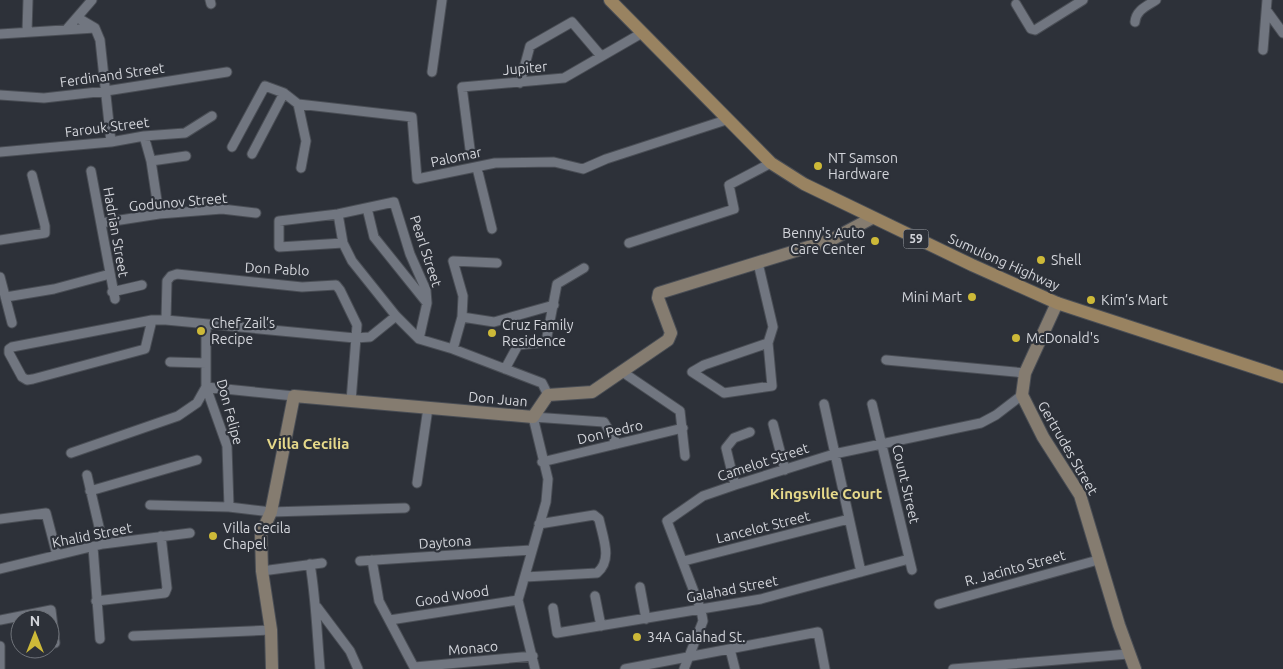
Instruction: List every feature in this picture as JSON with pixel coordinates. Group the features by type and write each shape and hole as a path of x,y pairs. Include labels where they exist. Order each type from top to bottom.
{"main road":[{"name":"Sumulong Highway","path":"610,0 770,164 804,184 872,218 1057,303 1283,377"}],"street":[{"path":"27,32 28,0"},
{"path":"66,30 92,0"},
{"path":"432,72 442,0"},
{"path":"1016,4 1031,29 1035,30 1083,0"},
{"path":"1135,22 1136,16 1141,10 1156,0"},
{"path":"1263,50 1267,0"},
{"path":"1267,11 1283,33"},
{"path":"78,18 95,28 100,40 110,142"},
{"path":"520,83 530,46 572,22 601,56"},
{"path":"0,34 95,28"},
{"name":"Jupiter","path":"470,149 462,87 564,78 642,33"},
{"name":"Ferdinand Street","path":"0,96 44,98 106,91 227,72"},
{"path":"232,147 265,86 284,93 298,104 306,142 302,168"},
{"path":"252,154 284,93"},
{"name":"Palomar","path":"298,104 412,117 417,179 495,163 554,162 583,169 606,159 726,120"},
{"name":"Farouk Street","path":"0,152 185,133 212,116"},
{"path":"144,136 151,161 159,214"},
{"path":"151,161 186,156"},
{"path":"629,243 734,209 729,185 770,164"},
{"path":"477,168 492,229"},
{"name":"Hadrian Street","path":"92,171 113,295 142,285"},
{"path":"0,240 39,236 45,233 45,226 32,175"},
{"name":"Pearl Street","path":"367,208 394,202 410,254 426,290 427,303 419,339"},
{"path":"343,243 279,248 279,221 338,214 367,208 374,237 427,303"},
{"name":"Godunov Street","path":"101,223 159,214 222,209 256,213"},
{"path":"338,214 343,243 352,261 396,316 419,339 453,349 542,383 548,395"},
{"name":"Don Juan","path":"206,388 533,417 548,395 592,392 668,340 671,333 658,298 659,293 831,240 872,218"},
{"path":"453,349 462,317 463,296 453,261 497,263"},
{"path":"758,263 773,327 768,343 772,386 724,394 692,372 704,364 768,343"},
{"path":"505,369 518,345 546,342 557,284 584,268"},
{"path":"6,297 54,289 110,274"},
{"name":"Don Pablo","path":"166,320 167,281 171,276 177,274 302,287 336,285 357,325 351,401"},
{"path":"0,277 12,323"},
{"name":"Gertrudes Street","path":"1057,303 1025,373 1022,395 1043,437 1080,495 1098,560 1128,654 1135,669"},
{"path":"462,317 494,322 554,305"},
{"path":"152,320 145,349 33,379 27,380 22,377 8,353 12,347 152,320 355,338 370,336 396,316"},
{"name":"Don Felipe","path":"206,324 206,388 226,446 229,507"},
{"path":"886,360 1025,373"},
{"path":"170,362 206,363"},
{"path":"622,371 680,412 685,456"},
{"path":"71,453 178,416 197,403 206,388"},
{"name":"Camelot Street","path":"702,610 667,521 703,496 834,454 981,423 996,415 1022,395"},
{"path":"272,669 271,630 262,571 261,534 271,512 294,396"},
{"path":"824,404 861,572"},
{"name":"Count Street","path":"872,404 883,443 912,570"},
{"path":"418,483 428,408"},
{"path":"535,669 518,600 546,502 548,479 542,462 533,417 604,422 617,444"},
{"path":"773,424 785,470"},
{"name":"Don Pedro","path":"542,462 683,428"},
{"path":"735,485 726,448 734,438 750,432"},
{"path":"90,491 197,460"},
{"path":"87,475 103,544"},
{"path":"150,505 229,507 271,512 405,508"},
{"path":"0,519 40,512 46,513 57,555"},
{"path":"525,577 597,573 604,567 607,560 599,519 594,515 539,524"},
{"name":"Lancelot Street","path":"684,561 849,519"},
{"name":"Khalid Street","path":"0,569 103,544 190,532"},
{"path":"96,601 165,593 161,536"},
{"path":"93,547 100,639"},
{"name":"Daytona","path":"360,560 531,550"},
{"name":"Galahad Street","path":"553,608 557,633 761,599 909,559"},
{"path":"372,560 379,601 415,668"},
{"name":"R. Jacinto Street","path":"939,604 1098,560"},
{"path":"262,571 322,563"},
{"path":"310,564 317,608 320,669"},
{"path":"640,587 646,619"},
{"path":"595,596 602,626"},
{"name":"Good Wood","path":"390,620 518,600"},
{"path":"317,608 350,651 358,669"},
{"path":"684,669 703,621 702,610"},
{"path":"133,636 271,630"},
{"path":"625,669 818,632 826,669"},
{"path":"0,646 0,669"},
{"path":"730,649 735,669"},
{"path":"953,669 1009,667 1128,654"},
{"name":"Monaco","path":"415,668 474,665 533,656"}],"place":[{"name":"NT Samson Hardware","path":"818,166"},
{"name":"Benny's Auto Care Center","path":"875,241"},
{"name":"Shell","path":"1041,260"},
{"name":"Mini Mart","path":"972,297"},
{"name":"Kim’s Mart","path":"1091,300"},
{"name":"Chef Zail’s Recipe","path":"201,331"},
{"name":"Cruz Family Residence","path":"492,333"},
{"name":"McDonald's","path":"1016,338"},
{"name":"Villa Cecila Chapel","path":"213,536"},
{"name":"34A Galahad St.","path":"637,637"}],"district":[{"name":"Villa Cecilia","path":"308,444"},
{"name":"Kingsville Court","path":"826,494"}]}
